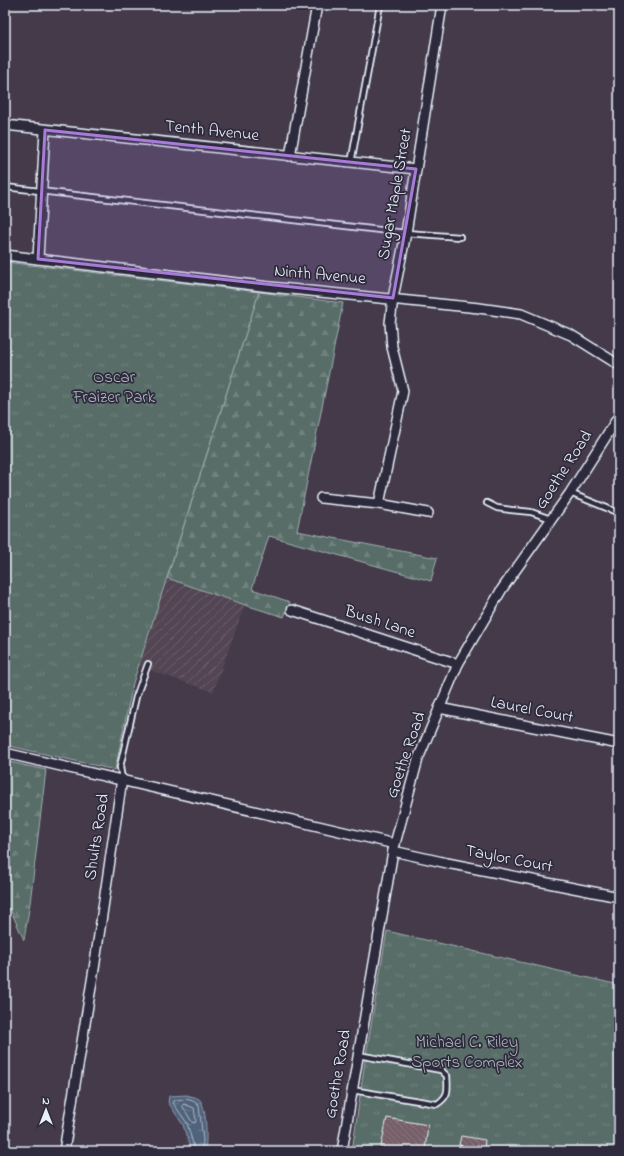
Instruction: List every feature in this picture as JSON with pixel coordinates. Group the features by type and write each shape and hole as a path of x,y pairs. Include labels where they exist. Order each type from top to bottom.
{"street":[{"path":"290,156 317,5"},
{"name":"Sugar Maple Street","path":"379,504 403,391 392,347 390,324 393,298 406,233 442,5"},
{"name":"Tenth Avenue","path":"5,125 416,169"},
{"path":"38,259 45,130"},
{"name":"Ninth Avenue","path":"5,255 270,287 393,298 521,314 571,335 619,365"},
{"name":"Goethe Road","path":"342,1151 394,847 418,759 458,664 502,589 570,493 619,416"},
{"path":"321,498 379,504 428,513"},
{"name":"Bush Lane","path":"292,610 458,664"},
{"name":"Laurel Court","path":"439,708 619,744"},
{"path":"5,753 122,779"},
{"name":"Shults Road","path":"64,1151 95,962 122,779 394,847"},
{"name":"Taylor Court","path":"394,847 619,897"}],"lane":[{"path":"352,163 380,5"},
{"path":"5,187 406,233 460,237"},
{"path":"570,493 619,513"},
{"path":"487,504 497,508 531,512 551,519"},
{"path":"122,779 120,768 136,697 148,664"},
{"path":"352,1090 437,1104 443,1100 447,1094 447,1076 441,1070 358,1055"}],"highlighted area":[{"path":"45,130 416,169 393,298 38,259"}],"shaded area":[{"path":"167,578 245,605 213,692 138,666"}],"green space":[{"name":"Oscar Fraizer Park","path":"5,262 259,292 133,683 115,770 5,745"},
{"path":"259,292 343,303 297,531 437,558 431,581 269,536 252,589 290,602 284,617 167,578"},
{"path":"5,761 46,770 30,903 24,940 10,909 5,908"},
{"name":"Michael C. Riley Sports Complex","path":"387,931 619,985 619,1151 352,1151 365,1061"}],"water":[{"path":"187,1095 199,1099 204,1108 206,1132 205,1151 191,1151 183,1125 168,1102 169,1096"}],"building":[{"path":"387,1118 428,1125 425,1151 380,1151"},
{"path":"461,1136 485,1140 484,1150 459,1145"}]}
